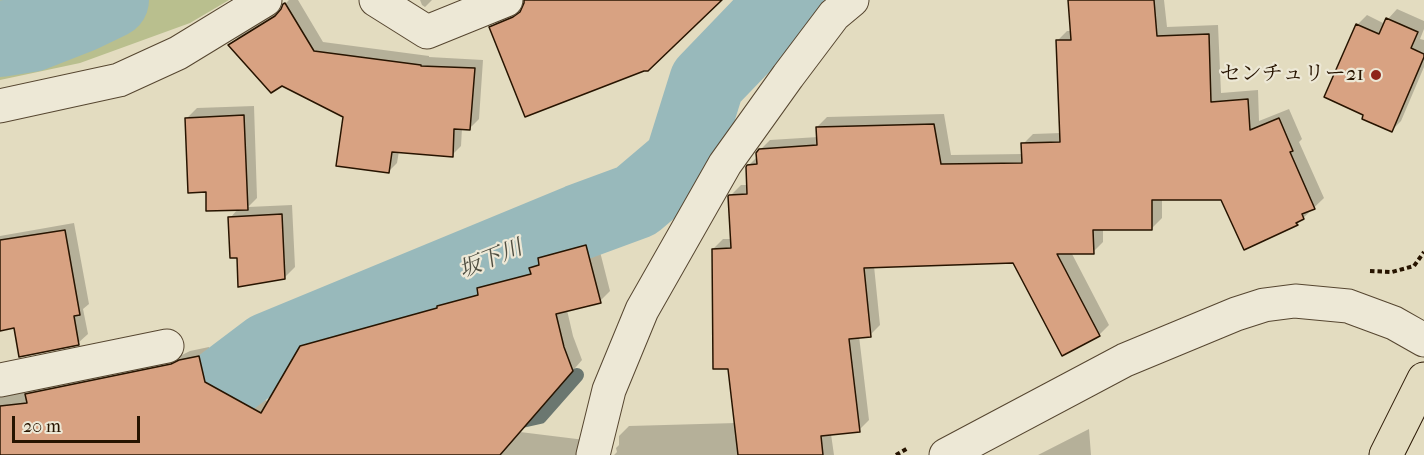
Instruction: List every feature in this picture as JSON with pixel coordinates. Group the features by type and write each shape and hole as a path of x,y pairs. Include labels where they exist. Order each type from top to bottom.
{"main road":[{"path":"1386,455 1424,379"}],"street":[{"path":"0,106 119,80 178,53 265,0"},
{"path":"376,0 427,32 506,0"},
{"path":"593,455 609,390 642,310 725,164 788,76 832,5"},
{"path":"946,455 1125,360 1236,314 1264,305 1294,302 1348,306 1394,323 1424,340"},
{"path":"0,380 167,346"}],"green space":[{"path":"0,0 229,0 190,23 80,63 0,80"}],"building":[{"path":"524,0 722,0 648,71 525,117 489,27 520,12"},
{"path":"1068,0 1154,0 1157,36 1209,34 1211,102 1248,99 1250,130 1279,118 1293,151 1290,152 1315,209 1302,214 1304,219 1296,223 1298,225 1244,250 1221,200 1152,200 1152,230 1093,230 1094,254 1057,254 1100,336 1062,356 1013,263 864,268 871,337 849,339 860,432 821,436 823,455 738,455 728,369 713,369 712,249 731,248 728,196 747,194 747,165 757,164 756,153 759,149 817,145 816,127 934,124 941,164 1022,163 1021,143 1060,142 1056,40 1071,40"},
{"path":"285,3 314,51 421,66 475,68 470,130 454,129 453,157 392,152 389,173 336,166 343,117 282,86 271,93 228,45 275,16"},
{"path":"1386,18 1418,32 1411,48 1424,54 1392,132 1362,119 1363,115 1324,97 1356,24 1379,34"},
{"path":"244,115 248,210 206,211 206,192 188,193 185,118"},
{"path":"282,214 285,279 238,287 237,258 230,258 228,217"},
{"path":"65,230 80,315 74,316 79,345 19,357 14,328 0,331 0,240"},
{"path":"586,245 601,303 556,314 573,371 500,455 0,455 0,406 27,403 25,394 171,364 199,356 205,382 261,413 300,346 478,295 477,288 531,274 529,268 539,265 538,258"}],"waterway":[{"path":"0,39 31,34 111,0"},
{"name":"坂下川","path":"130,455 269,350 579,222 636,201 682,162 707,82 786,0"},
{"path":"636,201 637,226"},
{"path":"513,423 540,417 577,375"}],"place":[{"name":"センチュリー21","path":"1376,75"}]}
